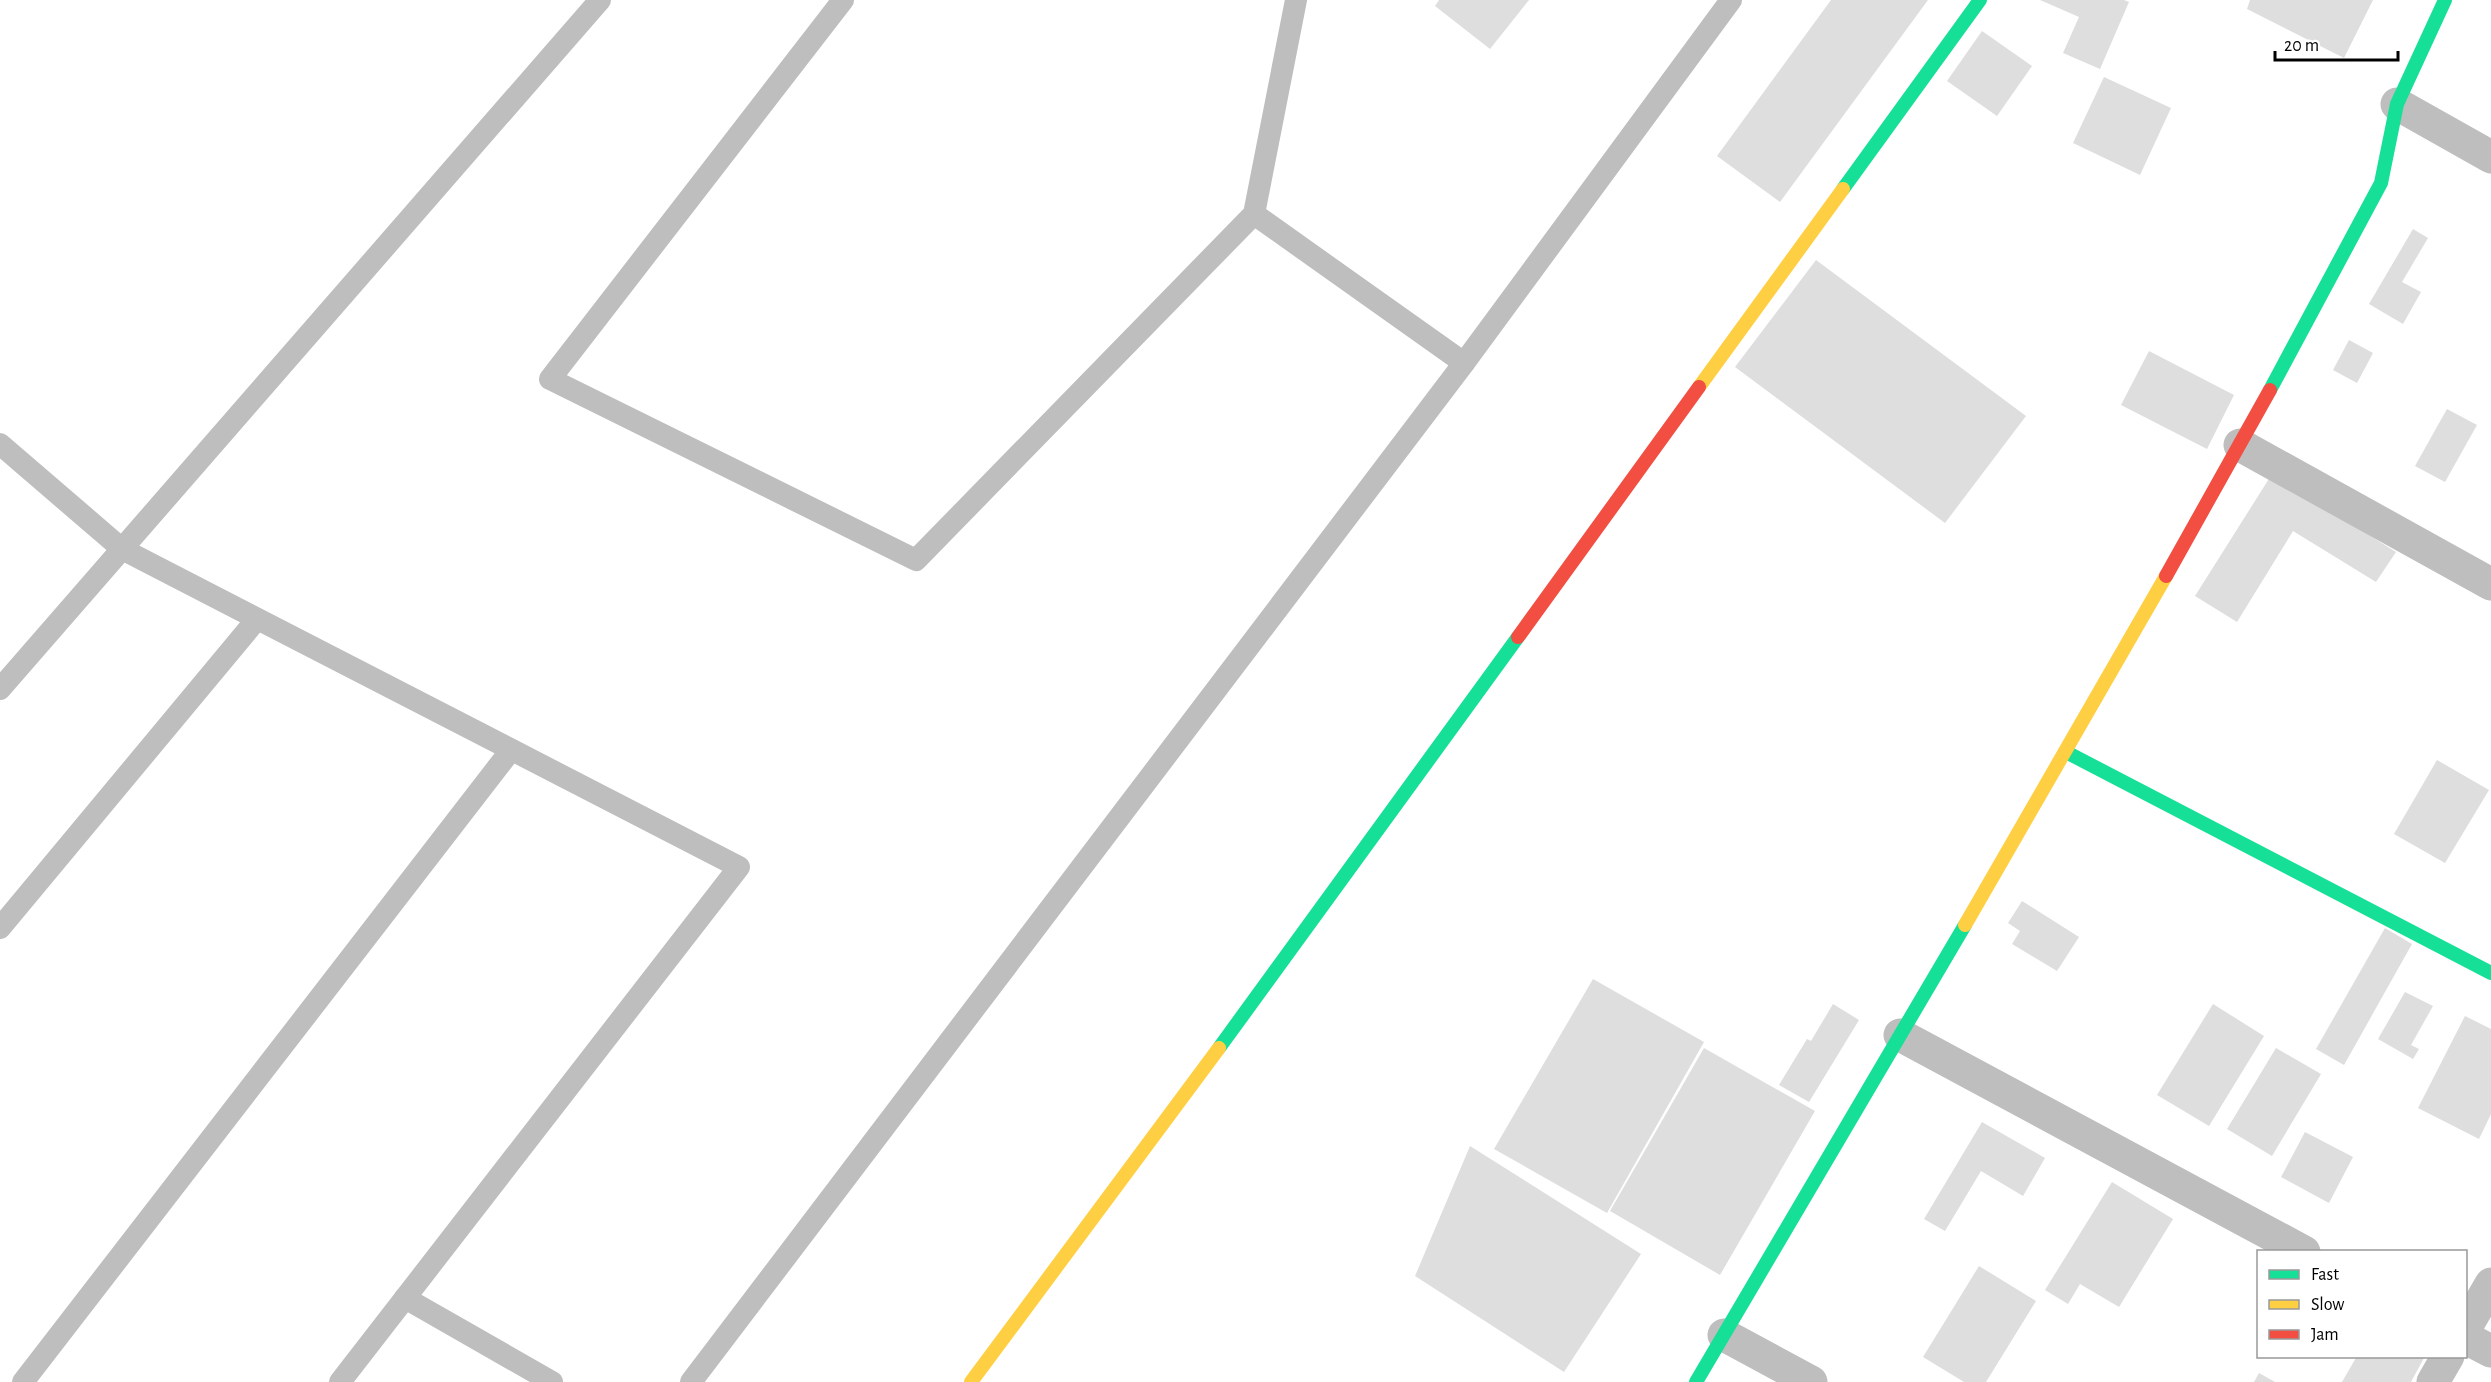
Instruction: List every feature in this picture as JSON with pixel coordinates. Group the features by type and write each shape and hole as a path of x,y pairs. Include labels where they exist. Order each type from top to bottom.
{"street":[{"path":"971,1382 1151,1142 1980,0"},
{"path":"1696,1382 2066,752 2240,446 2381,183 2397,104 2445,0"},
{"path":"2397,104 2491,157"},
{"path":"2240,446 2491,584"},
{"path":"2066,752 2491,974"},
{"path":"1900,1035 2302,1250"},
{"path":"2467,1325 2491,1284"},
{"path":"1724,1335 1811,1382"},
{"path":"2467,1339 2491,1351"},
{"path":"2433,1382 2447,1358"}],"lane":[{"path":"0,688 600,0"},
{"path":"843,0 550,379 916,560 1254,214 1296,0"},
{"path":"691,1382 1464,363 1731,0"},
{"path":"1254,214 1464,363"},
{"path":"0,444 122,549 739,867 340,1382"},
{"path":"0,928 257,619"},
{"path":"23,1382 511,750"},
{"path":"405,1298 552,1382"}],"building":[{"path":"1439,0 1529,0 1490,49 1435,6"},
{"path":"1831,0 1928,0 1780,202 1717,156"},
{"path":"2040,0 2124,0 2129,2 2100,69 2063,53 2079,17"},
{"path":"2250,0 2373,0 2344,58 2247,9"},
{"path":"1982,31 2032,66 1997,116 1947,81"},
{"path":"2104,77 2171,108 2140,175 2073,143"},
{"path":"2413,229 2428,238 2402,282 2421,292 2403,324 2369,304"},
{"path":"1816,260 2026,416 1945,523 1735,367"},
{"path":"2349,340 2373,353 2357,383 2333,370"},
{"path":"2149,351 2234,395 2207,449 2121,405"},
{"path":"2447,409 2477,425 2445,482 2415,466"},
{"path":"2272,474 2396,552 2376,582 2293,531 2237,622 2195,596"},
{"path":"2437,760 2489,790 2445,863 2394,834"},
{"path":"2022,901 2079,937 2057,971 2012,944 2020,931 2008,923"},
{"path":"2385,928 2412,944 2344,1065 2316,1049"},
{"path":"1593,979 1704,1042 1607,1213 1494,1149"},
{"path":"2405,992 2433,1006 2411,1045 2419,1049 2413,1059 2378,1039"},
{"path":"1833,1004 1859,1020 1809,1102 1779,1085 1807,1039 1811,1041"},
{"path":"2213,1004 2264,1036 2209,1126 2157,1095"},
{"path":"2465,1016 2491,1029 2491,1114 2479,1139 2418,1108"},
{"path":"1704,1048 1815,1111 1720,1275 1610,1211"},
{"path":"2276,1048 2321,1074 2272,1156 2227,1129"},
{"path":"1982,1122 2045,1158 2023,1196 1981,1171 1945,1231 1924,1219"},
{"path":"2305,1132 2353,1157 2329,1203 2281,1177"},
{"path":"1470,1146 1641,1254 1564,1372 1415,1276"},
{"path":"2112,1182 2173,1219 2119,1307 2080,1284 2068,1304 2045,1290"},
{"path":"1979,1266 2036,1301 1986,1382 1964,1382 1923,1357"},
{"path":"2356,1358 2424,1358 2411,1382 2342,1382"},
{"path":"2259,1373 2275,1382 2254,1382"}],"traffic: fast":[{"path":"1843,189 1980,0"},
{"path":"2270,390 2381,183 2397,104 2445,0"},
{"path":"1219,1048 1518,637"},
{"path":"2066,752 2491,973"},
{"path":"1696,1382 1965,925"}],"traffic: slow":[{"path":"1699,387 1843,189"},
{"path":"1965,925 2166,576"},
{"path":"971,1382 1219,1048"}],"traffic: jam":[{"path":"1518,637 1699,387"},
{"path":"2166,576 2270,390"}]}
